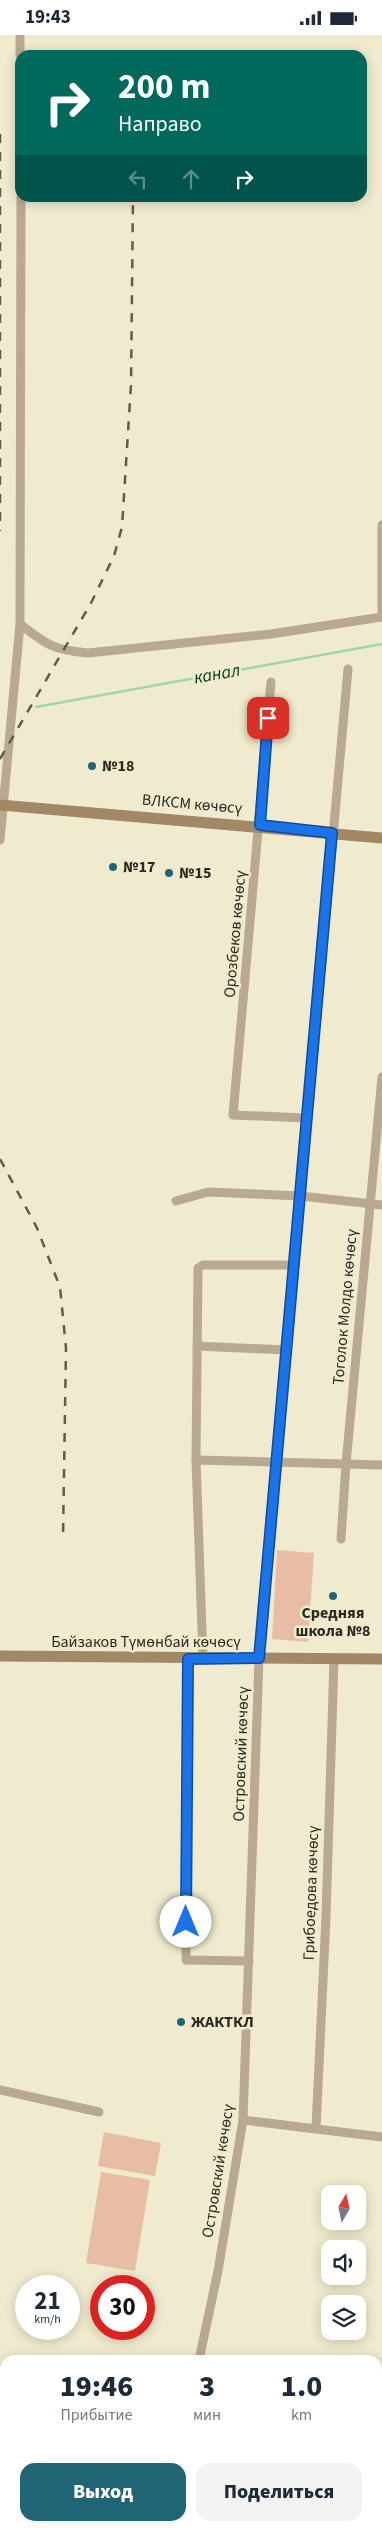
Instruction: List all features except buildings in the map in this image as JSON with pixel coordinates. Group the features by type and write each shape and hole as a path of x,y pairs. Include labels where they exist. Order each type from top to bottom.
{"main road":[{"name":"ВЛКСМ көчөсү","path":"2,805 260,825 382,838"},
{"name":"Байзаков Түмөнбай көчөсү","path":"0,1656 188,1659 382,1659"}],"street":[{"path":"20,35 20,50"},
{"path":"0,840 20,624 21,202"},
{"path":"20,624 49,646 62,651 88,653 271,634 382,617 382,525"},
{"name":"Островский көчөсү","path":"201,2355 218,2271 243,2120 259,1658 306,1118 348,669"},
{"name":"Орозбеков көчөсү","path":"271,682 260,825 233,1115 306,1118"},
{"name":"Тоголок Молдо көчөсү","path":"341,1539 346,1464 382,1077"},
{"path":"176,1201 208,1192 300,1196 382,1205"},
{"path":"202,1659 196,1460 198,1267 203,1265 294,1265"},
{"path":"197,1346 286,1350"},
{"path":"196,1460 382,1465"},
{"path":"188,1659 186,1960 249,1961"},
{"name":"Грибоедова көчөсү","path":"316,2128 326,1917 334,1659"},
{"path":"0,2090 99,2112"},
{"path":"243,2120 382,2137"}],"shaded area":[{"path":"277,1550 314,1553 308,1642 272,1639"},
{"path":"104,2132 161,2143 155,2176 98,2166"},
{"path":"101,2172 150,2180 135,2271 86,2263"}],"waterway":[{"name":"канал","path":"36,707 382,644"}],"railway":[{"path":"0,134 0,531"},
{"path":"0,759 91,603 114,556 122,527 131,385 133,202"},
{"path":"0,1159 37,1228 60,1287 66,1348 63,1537"}],"place":[{"name":"№18","path":"92,766"},
{"name":"№17","path":"113,867"},
{"name":"№15","path":"169,873"},
{"name":"Средняя школа №8","path":"333,1596"},
{"name":"ЖАКТКЛ","path":"181,2022"}],"route":[{"path":"186,1922 188,1659 259,1658 332,833 260,825 268,718"}]}
